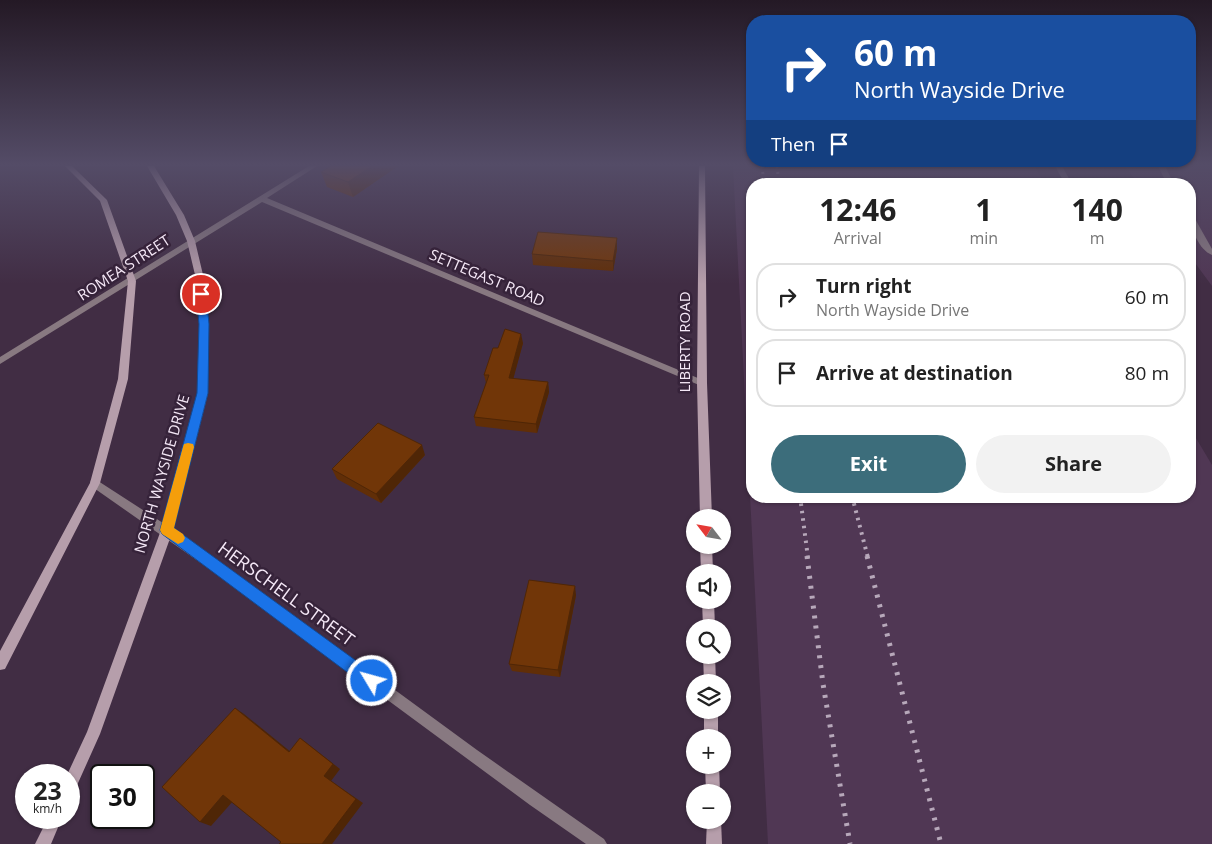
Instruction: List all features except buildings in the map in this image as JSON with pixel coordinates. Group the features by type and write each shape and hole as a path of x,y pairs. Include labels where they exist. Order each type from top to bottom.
{"main road":[{"path":"0,664 95,483 123,379 132,281 105,205"},
{"name":"NORTH WAYSIDE DRIVE","path":"79,764 92,734 167,530 203,393 204,324 200,278 191,241 174,205"},
{"name":"LIBERTY ROAD","path":"702,205 702,383 706,509"},
{"path":"43,844 50,829"},
{"path":"714,829 714,844"}],"street":[{"name":"ROMEA STREET","path":"0,361 132,281 191,241 251,205"},
{"name":"SETTEGAST ROAD","path":"277,205 702,383"},
{"path":"1196,230 1207,249 1212,253"},
{"name":"HERSCHELL STREET","path":"95,483 167,530 530,798 599,844"}],"shaded area":[{"path":"735,205 746,205 746,418"},
{"path":"1196,205 1212,205 1212,286 1196,264"},
{"path":"1196,438 1212,465 1212,844 768,844 750,503 1196,503"}],"railway":[{"path":"801,503 808,558"},
{"path":"854,503 868,558"},
{"path":"807,556 823,684 850,844"},
{"path":"867,556 941,844"}],"slow traffic":[{"path":"178,538 167,530 188,447"}],"route":[{"path":"201,294 204,324 203,393 167,530 372,681"}]}
